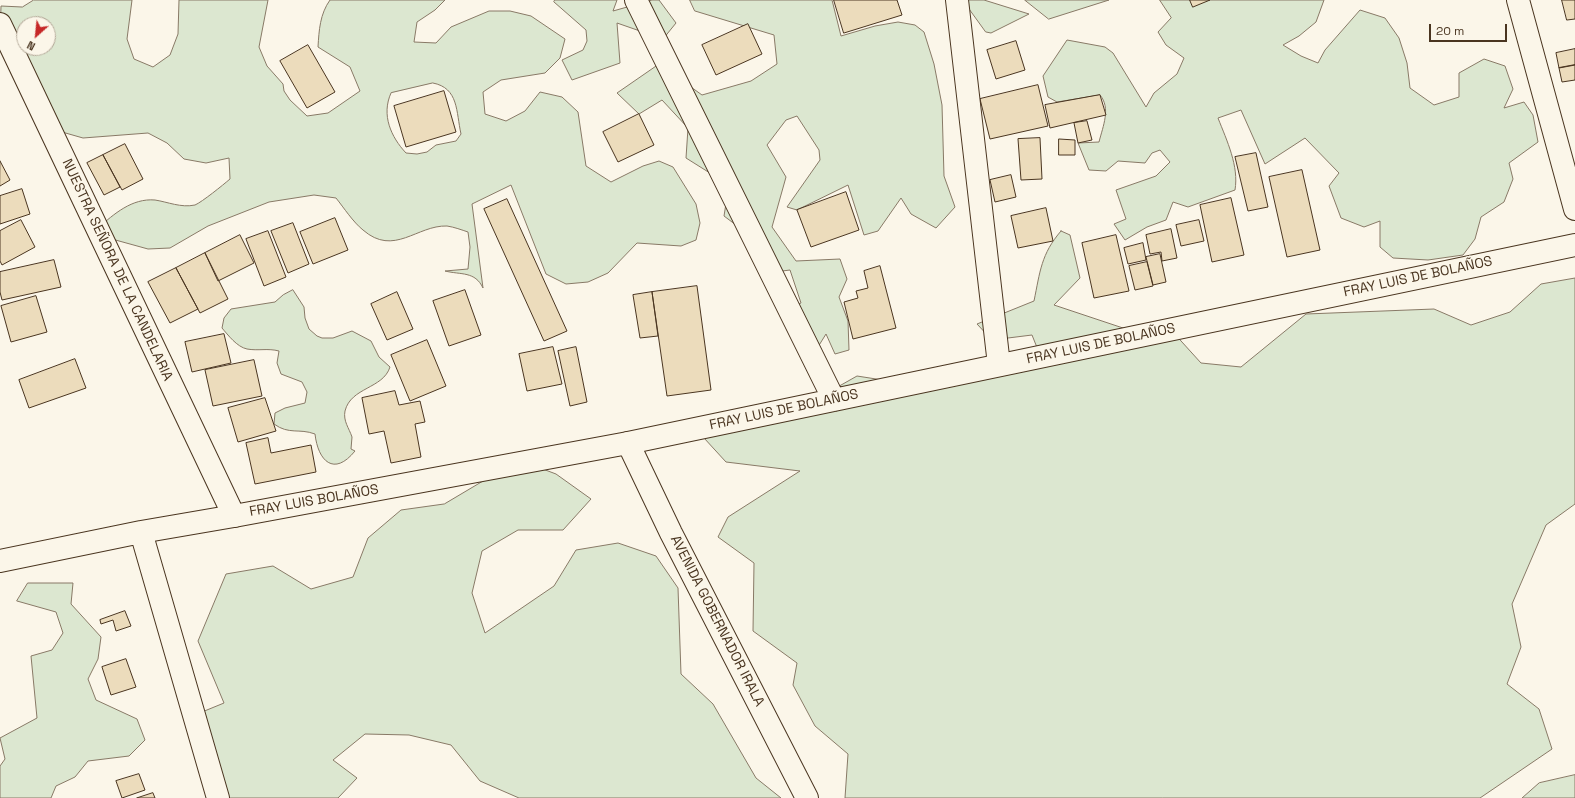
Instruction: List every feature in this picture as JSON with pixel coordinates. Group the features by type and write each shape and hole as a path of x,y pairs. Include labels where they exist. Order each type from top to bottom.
{"street":[{"path":"636,0 834,400"},
{"path":"957,0 999,365"},
{"path":"1518,0 1575,209"},
{"name":"NUESTRA SEÑORA DE LA CANDELARIA","path":"0,24 234,516"},
{"name":"FRAY LUIS DE BOLAÑOS","path":"628,443 1575,245"},
{"name":"FRAY LUIS BOLAÑOS","path":"0,561 141,532 628,443"},
{"name":"AVENIDA GOBERNADOR IRALA","path":"628,443 671,533 807,798"},
{"path":"141,532 218,798"}],"green space":[{"path":"34,0 132,0 127,39 134,59 153,67 170,55 178,34 179,0 268,0 259,47 267,66 283,84 284,91 290,100 307,116 328,113 360,91 350,67 318,47 322,17 330,0 445,0 435,10 417,22 414,42 436,43 451,27 489,11 510,11 531,16 565,39 560,58 545,73 501,80 483,92 485,114 506,121 525,111 540,92 562,97 578,112 586,166 611,182 643,166 659,161 673,167 696,204 700,223 696,240 681,246 637,243 608,273 588,282 566,284 546,274 511,185 472,204 483,288 472,276 445,271 468,269 470,247 468,232 447,226 436,227 405,238 385,241 374,238 359,227 336,198 314,195 269,202 208,226 170,248 148,249 101,236 98,228 110,217 131,204 147,200 155,200 185,206 195,205 230,179 229,158 206,163 184,159 167,143 148,133 83,138 62,132 0,38 1,6 22,7","holes":["433,83 448,90 455,102 461,134 456,141 436,145 427,152 417,154 406,153 396,140 389,125 387,109 391,93"]},
{"path":"555,0 617,0 613,11 652,0 659,0 676,23 663,39 617,23 620,63 572,80 562,60 583,50 587,41 586,30 554,2"},
{"path":"690,0 832,0 841,36 875,26 898,22 915,25 924,32 934,64 942,105 944,176 955,207 936,228 911,214 901,198 878,231 864,235 848,185 797,210 787,207 820,160 819,150 797,116 786,120 767,145 786,177 772,227 796,261 840,259 847,279 839,297 848,321 849,350 835,354 826,334 813,355 789,308 801,303 790,270 767,273 756,240 724,216 729,185 686,158 688,128 662,100 639,114 617,93 659,64 702,95 751,81 777,64 774,35 695,11"},
{"path":"963,0 984,0 1029,14 991,33 986,32"},
{"path":"1025,0 1109,0 1049,19"},
{"path":"1160,0 1324,0 1316,22 1299,36 1283,45 1301,56 1318,63 1325,50 1360,10 1385,18 1399,38 1407,63 1410,88 1434,105 1459,97 1459,73 1484,59 1505,66 1513,89 1504,108 1524,102 1533,115 1538,142 1509,163 1513,179 1504,202 1481,217 1475,239 1463,255 1428,260 1393,258 1380,247 1380,221 1364,227 1341,218 1329,186 1339,173 1305,138 1265,164 1241,110 1218,118 1234,163 1236,181 1235,190 1188,207 1173,202 1166,220 1147,227 1125,240 1114,224 1126,219 1116,190 1156,176 1170,162 1160,150 1152,153 1145,163 1118,161 1106,171 1089,170 1078,143 1099,142 1106,111 1103,100 1100,95 1057,102 1048,97 1043,76 1067,40 1105,47 1113,53 1146,107 1154,93 1177,74 1184,58 1166,45 1158,32 1171,18"},
{"path":"1061,231 1070,235 1080,278 1054,305 1132,331 1172,331 1201,363 1241,367 1306,314 1434,309 1471,325 1510,312 1541,284 1575,278 1575,504 1546,525 1512,604 1521,647 1507,684 1539,709 1552,749 1480,798 845,798 848,754 815,726 793,685 797,663 753,631 754,563 718,537 728,517 800,471 726,462 704,438 804,406 857,376 908,384 1040,355 1032,335 992,340 977,324 1034,301 1045,256 1054,239"},
{"path":"293,290 304,307 305,318 309,329 317,336 322,338 333,338 352,331 371,341 379,357 390,367 381,380 360,392 348,403 345,411 345,418 352,437 351,449 355,451 347,459 340,463 334,464 323,458 317,444 315,434 304,431 284,429 274,424 275,413 285,408 305,403 307,392 302,382 281,374 277,363 279,351 251,350 243,348 222,328 224,318 231,309 275,302 283,295"},
{"path":"519,460 556,474 591,499 563,530 518,530 482,551 472,593 485,633 554,586 576,550 618,543 656,556 678,588 681,674 713,704 756,778 781,798 519,798 480,781 451,745 409,735 365,734 333,760 357,778 338,798 212,798 202,712 224,703 198,641 226,574 273,566 311,589 353,577 368,538 401,510 444,504"},
{"path":"28,583 73,583 71,604 101,637 98,659 88,679 96,700 137,719 145,740 129,756 88,761 75,777 56,786 51,798 0,798 0,766 5,759 0,738 37,718 31,656 52,650 63,633 56,612 17,601"},
{"path":"1575,775 1575,798 1522,798 1539,783"}],"building":[{"path":"834,0 897,0 902,15 844,33"},
{"path":"1190,0 1210,0 1193,7"},
{"path":"1562,0 1575,0 1575,19 1567,20"},
{"path":"748,24 762,54 716,75 702,45"},
{"path":"1016,41 1025,70 996,79 987,50"},
{"path":"308,45 335,92 307,108 280,61"},
{"path":"1575,49 1575,65 1559,68 1556,53"},
{"path":"1575,65 1575,80 1562,82 1559,68"},
{"path":"1038,85 1048,126 990,139 980,99"},
{"path":"444,91 456,132 406,147 394,106"},
{"path":"1100,95 1106,115 1050,128 1045,105"},
{"path":"639,114 654,145 618,162 603,132"},
{"path":"1087,121 1092,140 1078,143 1074,123"},
{"path":"1040,138 1042,179 1021,180 1018,139"},
{"path":"1059,139 1075,140 1075,155 1059,155"},
{"path":"125,144 143,179 122,190 103,155"},
{"path":"1256,153 1268,207 1248,211 1235,157"},
{"path":"103,155 120,187 104,195 87,163"},
{"path":"0,161 10,180 0,186"},
{"path":"1302,170 1320,250 1287,257 1269,177"},
{"path":"1011,175 1016,197 995,202 990,180"},
{"path":"22,189 30,214 0,224 0,196"},
{"path":"846,192 859,230 811,247 797,210"},
{"path":"1231,198 1244,255 1212,262 1200,205"},
{"path":"507,199 567,331 544,341 484,209"},
{"path":"1046,208 1053,241 1018,248 1011,216"},
{"path":"335,218 348,250 313,264 300,232"},
{"path":"21,220 35,247 2,265 0,261 0,231"},
{"path":"1199,220 1204,241 1181,246 1176,225"},
{"path":"293,223 309,264 288,273 271,231"},
{"path":"1171,229 1177,258 1162,261 1161,252 1150,254 1146,235"},
{"path":"268,231 286,277 264,286 246,239"},
{"path":"240,235 254,263 218,281 205,253"},
{"path":"1116,235 1129,291 1094,298 1082,243"},
{"path":"1143,243 1146,260 1128,264 1124,248"},
{"path":"205,253 228,299 200,313 176,268"},
{"path":"1160,254 1166,282 1153,285 1146,257"},
{"path":"54,260 61,287 2,300 0,292 0,272"},
{"path":"1147,262 1153,286 1135,290 1129,266"},
{"path":"880,266 896,328 853,339 844,302 858,298 856,291 868,288 864,271"},
{"path":"176,268 198,309 170,323 148,282"},
{"path":"697,286 711,390 667,396 652,292"},
{"path":"465,290 481,335 449,346 433,301"},
{"path":"397,292 413,329 387,340 371,304"},
{"path":"652,292 658,336 640,338 633,295"},
{"path":"36,296 47,332 11,342 1,306"},
{"path":"224,334 231,363 192,372 185,342"},
{"path":"427,340 446,386 410,401 391,355"},
{"path":"553,347 562,384 527,391 519,354"},
{"path":"576,347 587,402 570,406 558,351"},
{"path":"75,359 86,388 29,408 19,380"},
{"path":"254,360 262,396 213,406 205,370"},
{"path":"395,391 399,405 420,401 425,422 415,424 421,457 391,463 384,431 369,434 362,398"},
{"path":"265,398 276,431 238,442 228,408"},
{"path":"268,438 271,453 311,445 316,472 255,484 246,443"},
{"path":"125,611 131,626 116,631 113,620 101,624 100,620"},
{"path":"126,659 136,687 111,695 102,667"},
{"path":"139,774 145,790 122,798 116,781"},
{"path":"153,793 155,798 137,798"}]}
